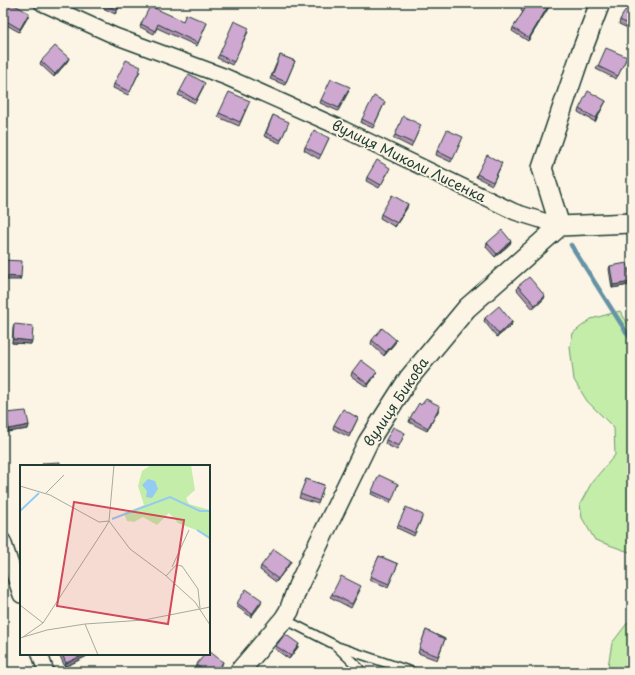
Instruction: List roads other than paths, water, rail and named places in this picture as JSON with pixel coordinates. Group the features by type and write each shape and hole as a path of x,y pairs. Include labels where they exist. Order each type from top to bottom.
{"street":[{"name":"вулиця Миколи Лисенка","path":"42,3 116,36 226,77 343,129 515,212 560,226"},
{"path":"600,3 581,53 542,168 560,226 632,223"},
{"name":"вулиця Бикова","path":"239,672 284,619 368,442 410,378 467,308 560,226"},
{"path":"3,541 20,593"},
{"path":"40,655 46,672"}],"lane":[{"path":"284,619 335,645 413,672"},
{"path":"335,645 359,668 360,672"}],"waterway":[{"path":"571,245 632,341"}]}
